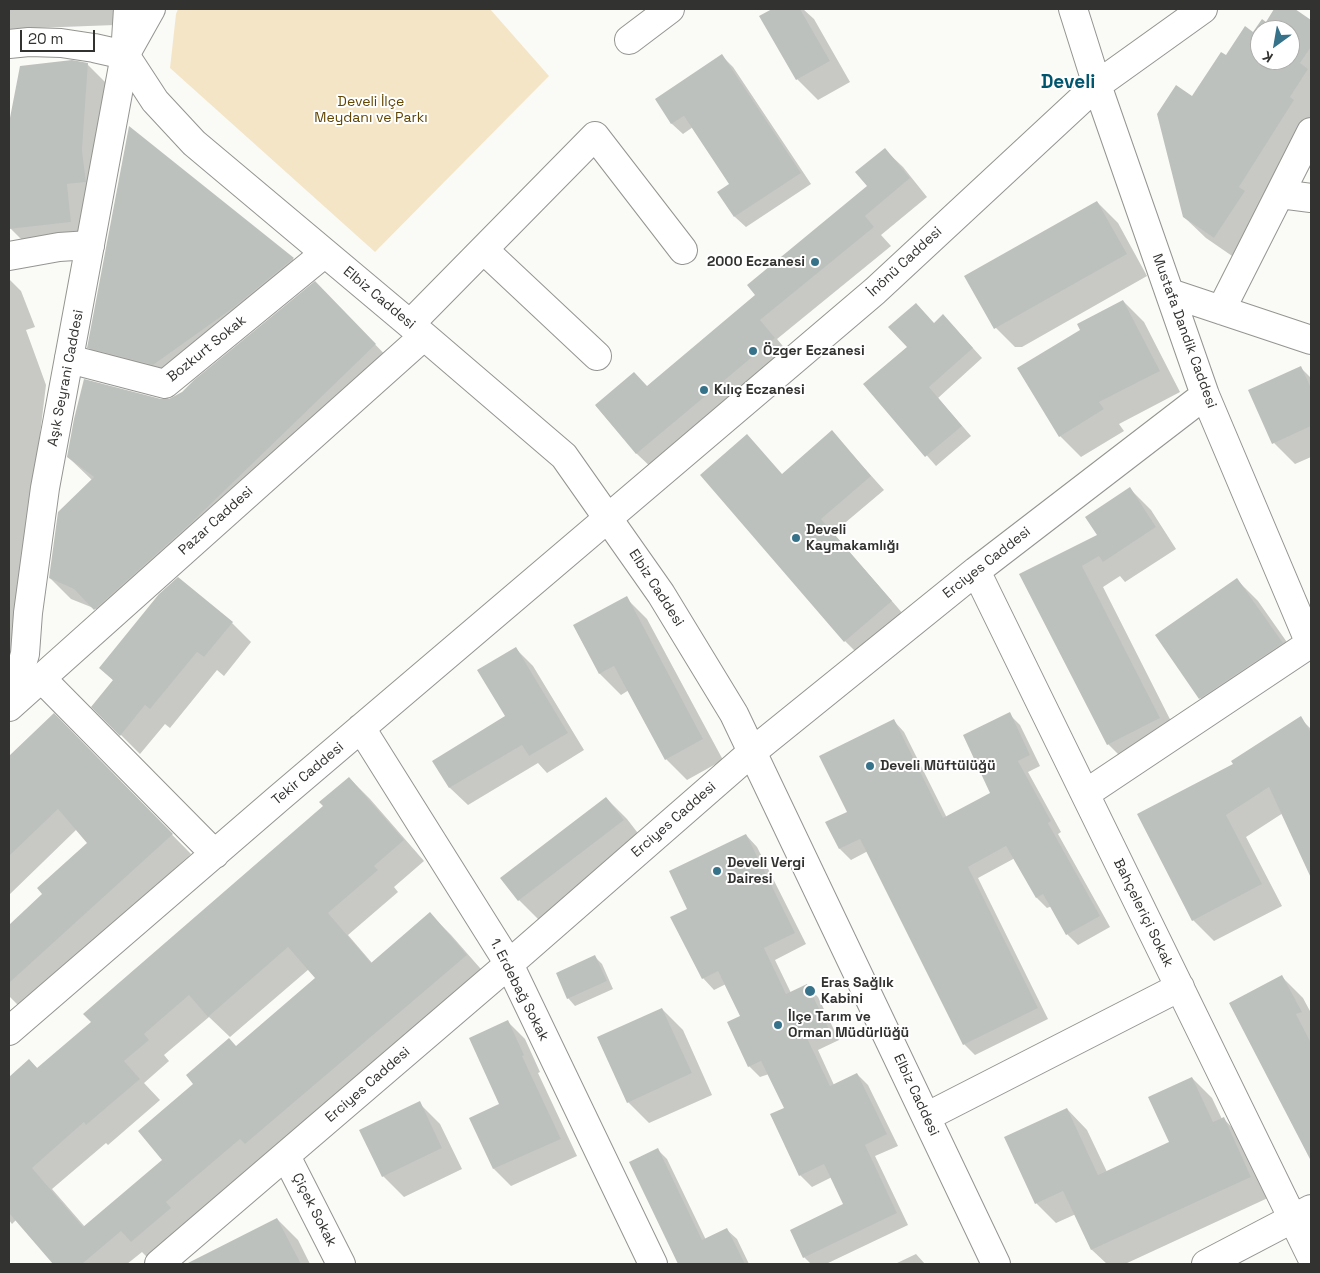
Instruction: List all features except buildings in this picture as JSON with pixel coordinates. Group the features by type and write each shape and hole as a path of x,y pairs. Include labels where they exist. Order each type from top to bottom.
{"street":[{"path":"125,56 128,9"},
{"path":"125,56 151,9"},
{"path":"629,40 670,9"},
{"name":"Mustafa Dandik Caddesi","path":"1073,9 1097,85 1205,395 1311,645"},
{"name":"İnönü Caddesi","path":"609,518 874,291 1097,85 1193,12"},
{"path":"9,44 29,42 61,43 94,48 125,56"},
{"name":"Aşık Seyrani Caddesi","path":"9,700 25,654 28,613 46,488 125,56"},
{"name":"Elbiz Caddesi","path":"125,56 156,101 194,143 564,456 609,518 661,594 734,714 996,1264"},
{"path":"1221,310 1311,132"},
{"name":"Pazar Caddesi","path":"9,707 417,330 484,250 595,136 683,250"},
{"path":"1280,194 1311,198"},
{"path":"9,256 60,247 90,245"},
{"path":"484,250 597,356"},
{"name":"Bozkurt Sokak","path":"69,359 165,384 325,253"},
{"path":"1170,293 1311,340"},
{"name":"Erciyes Caddesi","path":"159,1264 510,964 752,752 976,571 1205,395"},
{"name":"Tekir Caddesi","path":"9,1031 361,728 609,518"},
{"name":"Bahçeleriçi Sokak","path":"976,571 1180,988 1302,1214 1311,1256"},
{"path":"1085,794 1311,645"},
{"path":"41,678 215,854"},
{"name":"1. Erdebağ Sokak","path":"361,728 510,964 653,1264"},
{"path":"926,1117 1180,988"},
{"name":"Çiçek Sokak","path":"286,1156 341,1264"},
{"path":"1206,1264 1302,1214"}],"green space":[{"name":"Develi İlçe Meydanı ve Parkı","path":"178,9 490,9 549,76 375,252 170,68"}],"place":[{"name":"2000 Eczanesi","path":"815,262"},
{"name":"Özger Eczanesi","path":"753,351"},
{"name":"Kılıç Eczanesi","path":"704,390"},
{"name":"Develi Kaymakamlığı","path":"796,538"},
{"name":"Develi Müftülüğü","path":"870,766"},
{"name":"Develi Vergi Dairesi","path":"717,871"},
{"name":"Eras Sağlık Kabini","path":"810,991"},
{"name":"İlçe Tarım ve Orman Müdürlüğü","path":"778,1025"}],"district":[{"name":"Develi","path":"1068,83"}]}
